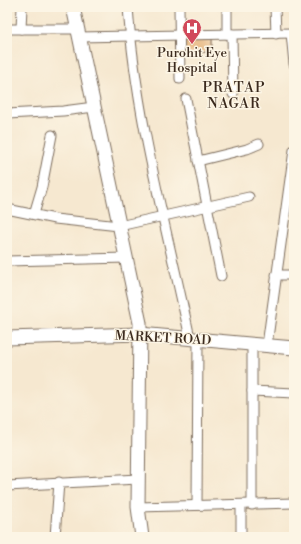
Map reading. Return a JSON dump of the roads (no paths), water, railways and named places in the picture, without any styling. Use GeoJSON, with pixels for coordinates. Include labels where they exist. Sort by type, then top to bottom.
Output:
{"type":"FeatureCollection","features":[{"type":"Feature","properties":{"kind":"street"},"geometry":{"type":"LineString","coordinates":[[21,29],[22,7]]}},
{"type":"Feature","properties":{"kind":"street"},"geometry":{"type":"LineString","coordinates":[[73,7],[140,323],[138,479],[139,535]]}},
{"type":"Feature","properties":{"kind":"street"},"geometry":{"type":"LineString","coordinates":[[128,7],[130,36],[144,132],[194,339],[197,505]]}},
{"type":"Feature","properties":{"kind":"street"},"geometry":{"type":"LineString","coordinates":[[179,7],[178,35],[180,79]]}},
{"type":"Feature","properties":{"kind":"street"},"geometry":{"type":"LineString","coordinates":[[227,7],[233,94]]}},
{"type":"Feature","properties":{"kind":"street"},"geometry":{"type":"LineString","coordinates":[[275,7],[276,34]]}},
{"type":"Feature","properties":{"kind":"street"},"geometry":{"type":"LineString","coordinates":[[7,29],[130,36],[292,33],[294,64]]}},
{"type":"Feature","properties":{"kind":"street"},"geometry":{"type":"LineString","coordinates":[[186,99],[221,276]]}},
{"type":"Feature","properties":{"kind":"street"},"geometry":{"type":"LineString","coordinates":[[7,114],[63,111],[94,107]]}},
{"type":"Feature","properties":{"kind":"street"},"geometry":{"type":"LineString","coordinates":[[34,214],[42,186],[52,134]]}},
{"type":"Feature","properties":{"kind":"street"},"geometry":{"type":"LineString","coordinates":[[198,161],[247,149],[259,144]]}},
{"type":"Feature","properties":{"kind":"street"},"geometry":{"type":"LineString","coordinates":[[267,345],[276,275],[293,170],[294,150]]}},
{"type":"Feature","properties":{"kind":"street"},"geometry":{"type":"LineString","coordinates":[[7,209],[55,219],[119,226],[249,197]]}},
{"type":"Feature","properties":{"kind":"street"},"geometry":{"type":"LineString","coordinates":[[7,261],[126,258]]}},
{"type":"Feature","properties":{"kind":"street"},"geometry":{"type":"LineString","coordinates":[[276,275],[294,275]]}},
{"type":"Feature","properties":{"kind":"street","name":"MARKET ROAD"},"geometry":{"type":"LineString","coordinates":[[7,338],[140,334],[294,348]]}},
{"type":"Feature","properties":{"kind":"street"},"geometry":{"type":"LineString","coordinates":[[252,343],[252,505]]}},
{"type":"Feature","properties":{"kind":"street"},"geometry":{"type":"LineString","coordinates":[[252,391],[294,393]]}},
{"type":"Feature","properties":{"kind":"street"},"geometry":{"type":"LineString","coordinates":[[7,486],[59,482],[138,479]]}},
{"type":"Feature","properties":{"kind":"street"},"geometry":{"type":"LineString","coordinates":[[54,537],[59,482]]}},
{"type":"Feature","properties":{"kind":"street"},"geometry":{"type":"LineString","coordinates":[[138,507],[294,503]]}},
{"type":"Feature","properties":{"kind":"street"},"geometry":{"type":"LineString","coordinates":[[241,505],[241,537]]}},
{"type":"Feature","properties":{"kind":"place","name":"Purohit Eye Hospital"},"geometry":{"type":"Point","coordinates":[192,45]}},
{"type":"Feature","properties":{"kind":"district","name":"PRATAP NAGAR"},"geometry":{"type":"Point","coordinates":[234,96]}}]}
